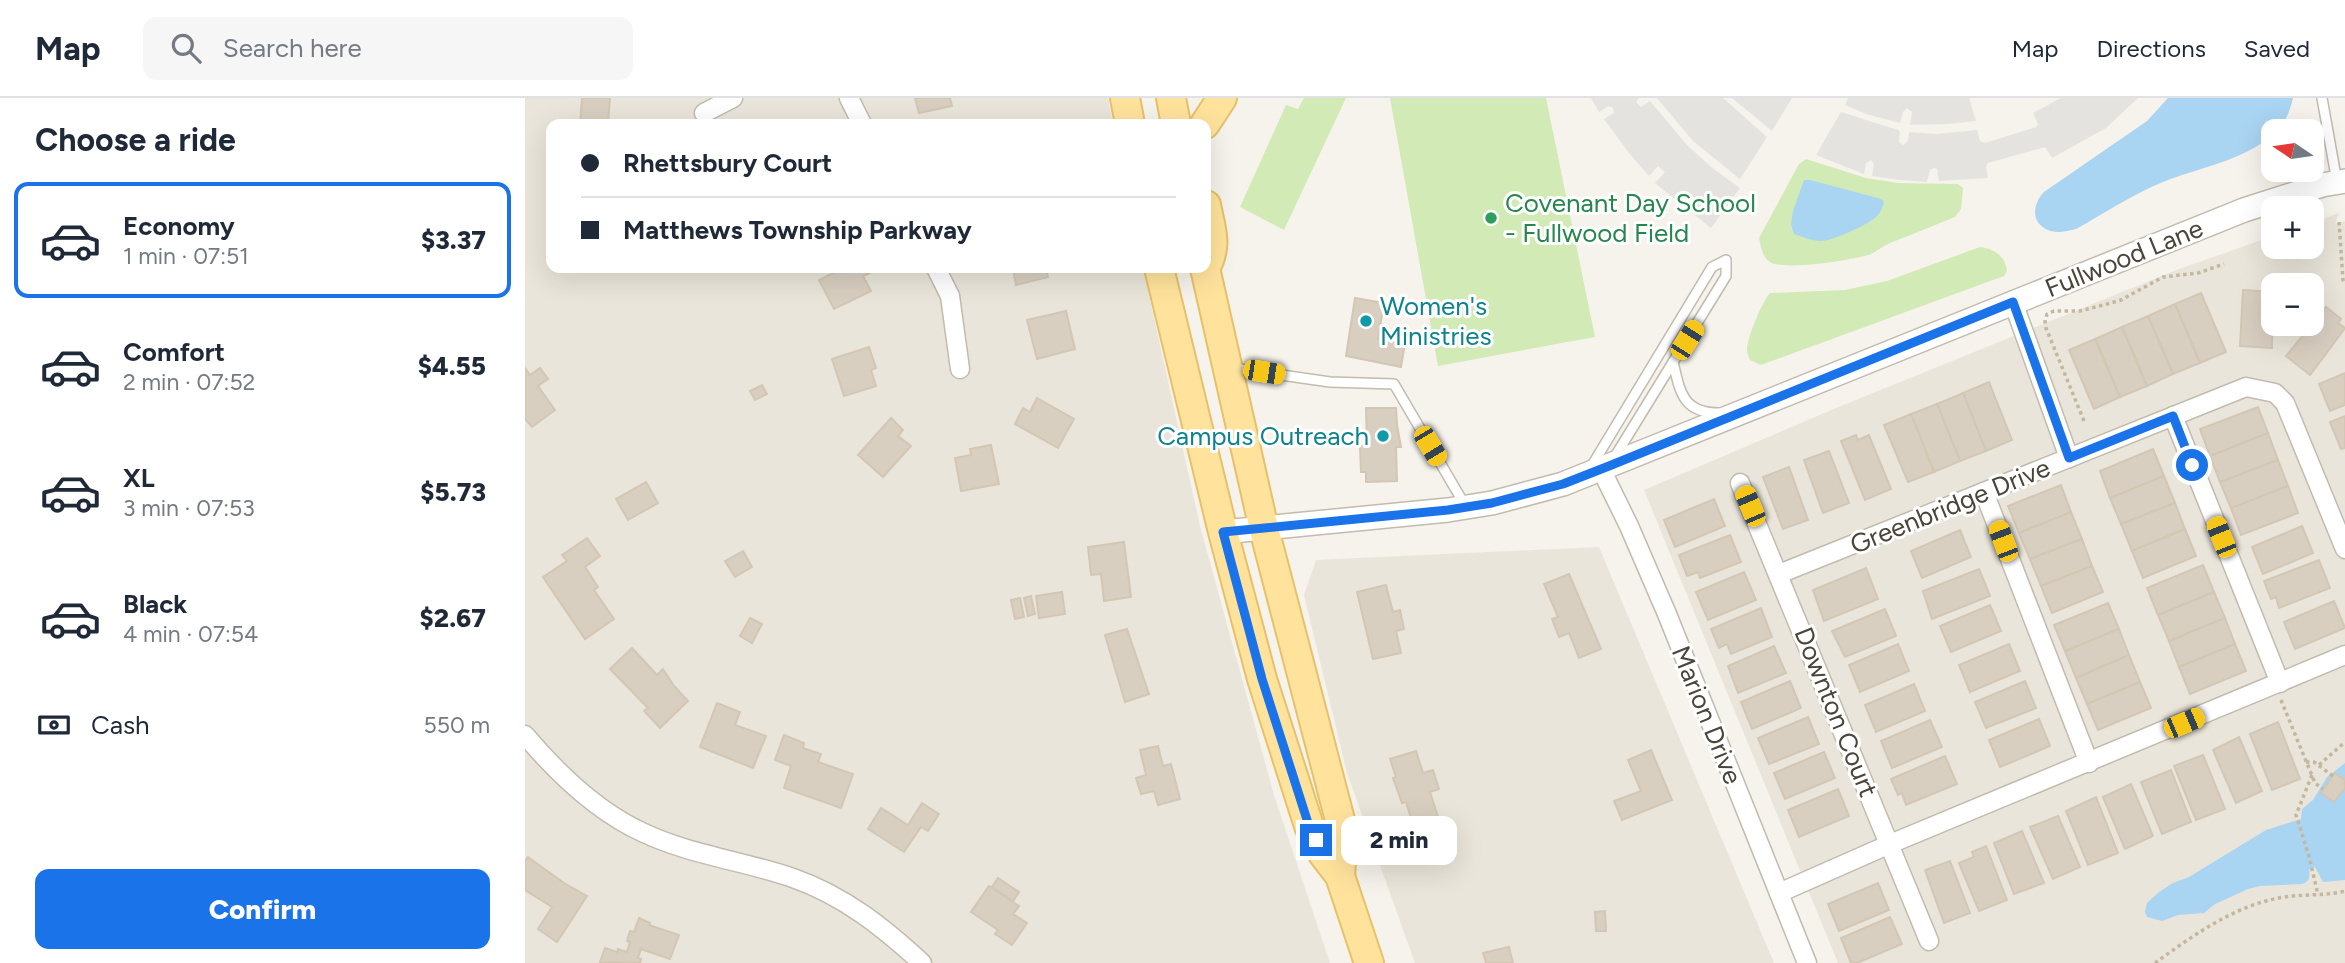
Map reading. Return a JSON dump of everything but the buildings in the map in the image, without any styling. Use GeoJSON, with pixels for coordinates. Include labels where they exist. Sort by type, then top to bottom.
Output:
{"type":"FeatureCollection","features":[{"type":"Feature","properties":{"kind":"main road"},"geometry":{"type":"LineString","coordinates":[[1125,98],[1129,119]]}},
{"type":"Feature","properties":{"kind":"main road"},"geometry":{"type":"LineString","coordinates":[[1171,98],[1175,119]]}},
{"type":"Feature","properties":{"kind":"main road"},"geometry":{"type":"LineString","coordinates":[[1208,119],[1222,98]]}},
{"type":"Feature","properties":{"kind":"main road"},"geometry":{"type":"LineString","coordinates":[[1211,234],[1211,258]]}},
{"type":"Feature","properties":{"kind":"main road"},"geometry":{"type":"LineString","coordinates":[[1160,273],[1262,679],[1309,826],[1323,854],[1340,876],[1369,963]]}},
{"type":"Feature","properties":{"kind":"main road"},"geometry":{"type":"LineString","coordinates":[[1206,273],[1264,529],[1340,820],[1340,876]]}},
{"type":"Feature","properties":{"kind":"street"},"geometry":{"type":"LineString","coordinates":[[704,114],[733,98]]}},
{"type":"Feature","properties":{"kind":"street"},"geometry":{"type":"LineString","coordinates":[[849,98],[860,119]]}},
{"type":"Feature","properties":{"kind":"street","name":"Fullwood Lane"},"geometry":{"type":"LineString","coordinates":[[1223,532],[1467,507],[1523,496],[1599,470],[2244,210],[2341,182]]}},
{"type":"Feature","properties":{"kind":"street"},"geometry":{"type":"LineString","coordinates":[[938,273],[950,296],[960,369]]}},
{"type":"Feature","properties":{"kind":"street"},"geometry":{"type":"LineString","coordinates":[[2013,302],[2069,458]]}},
{"type":"Feature","properties":{"kind":"street","name":"Greenbridge Drive"},"geometry":{"type":"LineString","coordinates":[[1779,574],[2246,387],[2275,393],[2285,403],[2345,549]]}},
{"type":"Feature","properties":{"kind":"street"},"geometry":{"type":"LineString","coordinates":[[2173,416],[2280,691]]}},
{"type":"Feature","properties":{"kind":"street","name":"Marion Drive"},"geometry":{"type":"LineString","coordinates":[[1599,470],[1629,526],[1667,614],[1807,963]]}},
{"type":"Feature","properties":{"kind":"street","name":"Downton Court"},"geometry":{"type":"LineString","coordinates":[[1740,483],[1929,941]]}},
{"type":"Feature","properties":{"kind":"street"},"geometry":{"type":"LineString","coordinates":[[1984,492],[2089,763]]}},
{"type":"Feature","properties":{"kind":"street"},"geometry":{"type":"LineString","coordinates":[[1779,892],[2089,763],[2280,691],[2345,655]]}},
{"type":"Feature","properties":{"kind":"street"},"geometry":{"type":"LineString","coordinates":[[525,735],[569,782],[611,814],[642,832],[673,845],[792,878],[821,889],[866,915],[922,963]]}},
{"type":"Feature","properties":{"kind":"lane"},"geometry":{"type":"LineString","coordinates":[[2322,98],[2341,182]]}},
{"type":"Feature","properties":{"kind":"lane"},"geometry":{"type":"LineString","coordinates":[[1725,260],[1726,276],[1674,362],[1599,470],[1712,267],[1725,260]]}},
{"type":"Feature","properties":{"kind":"lane"},"geometry":{"type":"LineString","coordinates":[[1674,362],[1677,385],[1689,404],[1714,413],[1738,413]]}},
{"type":"Feature","properties":{"kind":"lane"},"geometry":{"type":"LineString","coordinates":[[1228,367],[1330,382],[1394,384],[1467,507]]}},
{"type":"Feature","properties":{"kind":"path"},"geometry":{"type":"LineString","coordinates":[[2339,222],[2344,282]]}},
{"type":"Feature","properties":{"kind":"path"},"geometry":{"type":"LineString","coordinates":[[2084,421],[2046,328],[2047,314],[2054,310],[2071,312],[2111,303],[2163,278],[2198,273],[2224,264]]}},
{"type":"Feature","properties":{"kind":"path"},"geometry":{"type":"LineString","coordinates":[[2280,691],[2315,783],[2323,789]]}},
{"type":"Feature","properties":{"kind":"path"},"geometry":{"type":"LineString","coordinates":[[2319,765],[2345,743]]}},
{"type":"Feature","properties":{"kind":"path"},"geometry":{"type":"LineString","coordinates":[[2307,762],[2312,761],[2333,776]]}},
{"type":"Feature","properties":{"kind":"path"},"geometry":{"type":"LineString","coordinates":[[2312,775],[2297,808],[2297,818],[2318,895]]}},
{"type":"Feature","properties":{"kind":"path"},"geometry":{"type":"LineString","coordinates":[[2155,963],[2212,924],[2252,907],[2285,897],[2345,891]]}},
{"type":"Feature","properties":{"kind":"shaded area"},"geometry":{"type":"Polygon","coordinates":[[[525,98],[1108,98],[1112,119],[546,119],[546,273],[1144,273],[1200,526],[1274,795],[1330,963],[525,963],[525,98]]]}},
{"type":"Feature","properties":{"kind":"shaded area"},"geometry":{"type":"Polygon","coordinates":[[[1591,98],[1639,98],[1636,102],[1641,107],[1650,101],[1686,144],[1740,188],[1711,228],[1655,183],[1665,172],[1658,166],[1649,176],[1604,119],[1614,113],[1613,108],[1609,106],[1599,112],[1591,98]]]}},
{"type":"Feature","properties":{"kind":"shaded area"},"geometry":{"type":"Polygon","coordinates":[[[1657,98],[1723,98],[1767,137],[1740,179],[1693,141],[1657,98]]]}},
{"type":"Feature","properties":{"kind":"shaded area"},"geometry":{"type":"Polygon","coordinates":[[[1732,98],[1792,98],[1772,131],[1732,98]]]}},
{"type":"Feature","properties":{"kind":"shaded area"},"geometry":{"type":"Polygon","coordinates":[[[1848,98],[1969,98],[1976,121],[1910,125],[1912,112],[1907,108],[1900,123],[1845,105],[1848,98]]]}},
{"type":"Feature","properties":{"kind":"shaded area"},"geometry":{"type":"Polygon","coordinates":[[[2061,98],[2138,98],[2106,128],[2052,158],[2045,147],[1988,163],[1988,178],[1939,181],[1937,169],[1934,168],[1930,170],[1927,182],[1900,180],[1872,176],[1874,164],[1871,160],[1866,163],[1864,174],[1816,155],[1841,112],[1898,130],[1899,142],[1903,145],[1908,141],[1909,132],[1937,134],[1977,130],[1980,141],[1985,143],[2036,127],[2038,124],[2033,113],[2061,98]]]}},
{"type":"Feature","properties":{"kind":"shaded area"},"geometry":{"type":"Polygon","coordinates":[[[2339,213],[2335,224],[2345,221],[2345,963],[1838,963],[1644,490],[1836,408],[2179,269],[2261,240],[2261,259],[2324,259],[2324,219],[2339,213]]]}},
{"type":"Feature","properties":{"kind":"shaded area"},"geometry":{"type":"Polygon","coordinates":[[[1599,547],[1774,963],[1415,963],[1347,773],[1304,595],[1316,560],[1599,547]]]}},
{"type":"Feature","properties":{"kind":"green space"},"geometry":{"type":"Polygon","coordinates":[[[1304,98],[1346,98],[1284,230],[1240,207],[1286,105],[1298,109],[1304,98]]]}},
{"type":"Feature","properties":{"kind":"green space","name":"Covenant Day School - Fullwood Field"},"geometry":{"type":"Polygon","coordinates":[[[1390,98],[1546,98],[1595,337],[1438,366],[1390,98]]]}},
{"type":"Feature","properties":{"kind":"green space"},"geometry":{"type":"Polygon","coordinates":[[[1806,159],[1866,178],[1898,183],[1958,184],[1963,188],[1961,209],[1955,217],[1890,243],[1871,254],[1819,264],[1789,265],[1770,262],[1762,252],[1759,238],[1799,164],[1806,159]]]}},
{"type":"Feature","properties":{"kind":"green space"},"geometry":{"type":"Polygon","coordinates":[[[1980,247],[1990,249],[2002,257],[2007,271],[2004,276],[1761,365],[1750,360],[1747,350],[1749,337],[1770,293],[1845,290],[1887,281],[1980,247]]]}},
{"type":"Feature","properties":{"kind":"water"},"geometry":{"type":"Polygon","coordinates":[[[2168,98],[2293,98],[2286,119],[2261,119],[2261,143],[2249,151],[2152,187],[2076,229],[2055,232],[2038,223],[2035,212],[2037,202],[2044,192],[2147,121],[2168,98]]]}},
{"type":"Feature","properties":{"kind":"water"},"geometry":{"type":"Polygon","coordinates":[[[1804,180],[1884,201],[1873,219],[1842,235],[1821,241],[1804,238],[1794,234],[1791,224],[1804,180]]]}},
{"type":"Feature","properties":{"kind":"water"},"geometry":{"type":"Polygon","coordinates":[[[2345,763],[2345,880],[2323,882],[2315,867],[2309,869],[2309,878],[2302,884],[2248,889],[2215,904],[2204,913],[2178,915],[2162,921],[2147,917],[2147,903],[2173,883],[2189,877],[2266,830],[2301,819],[2302,809],[2313,800],[2327,777],[2345,763]]]}},
{"type":"Feature","properties":{"kind":"place","name":"Covenant Day School - Fullwood Field"},"geometry":{"type":"Point","coordinates":[1491,218]}},
{"type":"Feature","properties":{"kind":"place","name":"Women's Ministries"},"geometry":{"type":"Point","coordinates":[1366,321]}},
{"type":"Feature","properties":{"kind":"place","name":"Campus Outreach"},"geometry":{"type":"Point","coordinates":[1383,436]}},
{"type":"Feature","properties":{"kind":"route"},"geometry":{"type":"LineString","coordinates":[[1316,840],[1309,826],[1262,679],[1223,532],[1448,510],[1523,496],[1609,466],[2013,302],[2069,458],[2173,416],[2192,465]]}}]}
